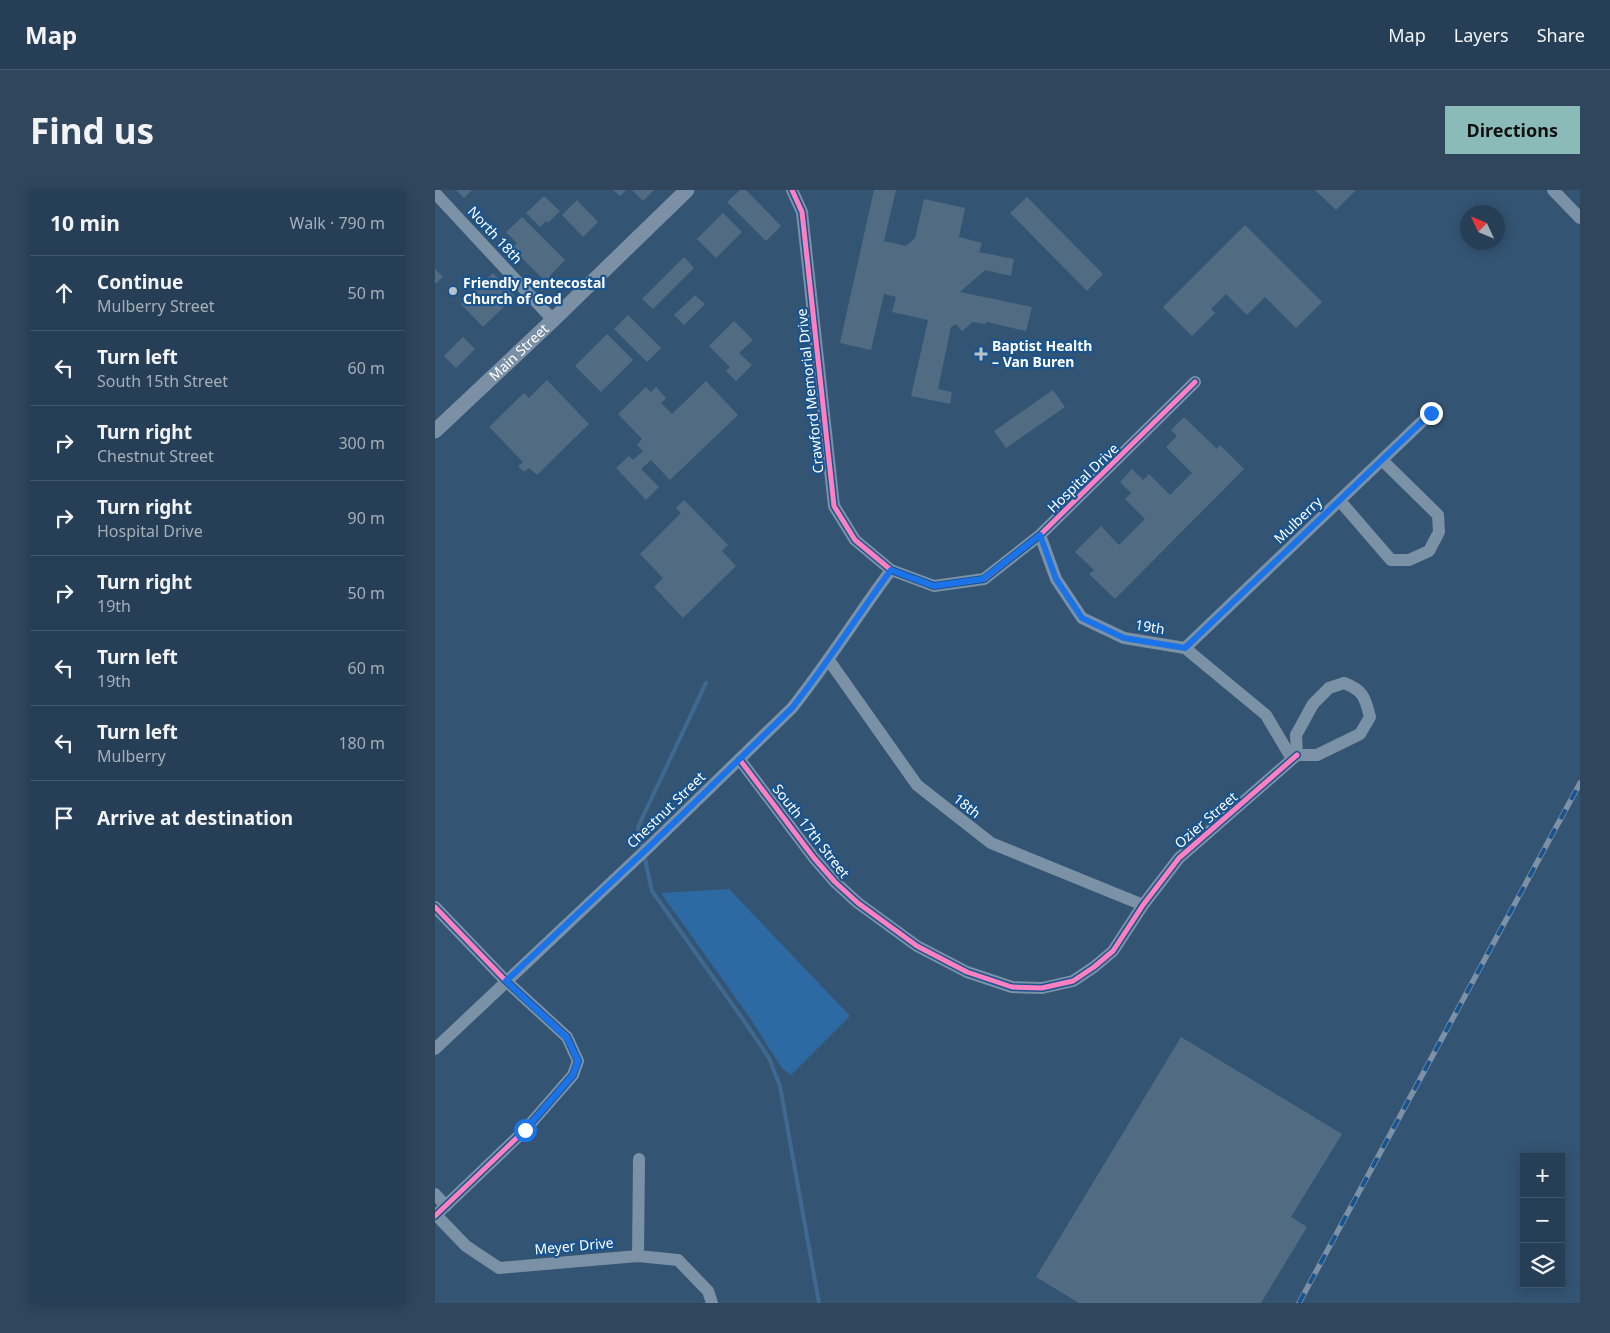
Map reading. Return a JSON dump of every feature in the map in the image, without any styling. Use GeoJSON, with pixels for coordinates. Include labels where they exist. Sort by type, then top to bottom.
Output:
{"type":"FeatureCollection","features":[{"type":"Feature","properties":{"kind":"main road","name":"Main Street"},"geometry":{"type":"LineString","coordinates":[[435,431],[687,190]]}},
{"type":"Feature","properties":{"kind":"street","name":"Crawford Memorial Drive"},"geometry":{"type":"LineString","coordinates":[[792,190],[802,212],[834,506],[855,540],[891,570]]}},
{"type":"Feature","properties":{"kind":"street"},"geometry":{"type":"LineString","coordinates":[[1553,190],[1580,218]]}},
{"type":"Feature","properties":{"kind":"street","name":"North 18th"},"geometry":{"type":"LineString","coordinates":[[435,193],[553,320]]}},
{"type":"Feature","properties":{"kind":"street","name":"Hospital Drive"},"geometry":{"type":"LineString","coordinates":[[891,570],[934,586],[983,579],[1040,535],[1195,382]]}},
{"type":"Feature","properties":{"kind":"street","name":"Mulberry"},"geometry":{"type":"LineString","coordinates":[[1185,648],[1431,413]]}},
{"type":"Feature","properties":{"kind":"street"},"geometry":{"type":"LineString","coordinates":[[1340,501],[1391,560],[1409,560],[1429,550],[1439,532],[1438,515],[1382,460]]}},
{"type":"Feature","properties":{"kind":"street","name":"19th"},"geometry":{"type":"LineString","coordinates":[[1040,535],[1056,579],[1082,618],[1124,638],[1185,648]]}},
{"type":"Feature","properties":{"kind":"street","name":"Chestnut Street"},"geometry":{"type":"LineString","coordinates":[[435,1049],[650,846],[792,708],[859,612],[891,570]]}},
{"type":"Feature","properties":{"kind":"street"},"geometry":{"type":"LineString","coordinates":[[1185,648],[1266,715],[1295,757]]}},
{"type":"Feature","properties":{"kind":"street","name":"18th"},"geometry":{"type":"LineString","coordinates":[[828,659],[917,785],[991,843],[1143,906]]}},
{"type":"Feature","properties":{"kind":"street"},"geometry":{"type":"LineString","coordinates":[[1343,683],[1358,688],[1366,700],[1370,717],[1360,734],[1317,755],[1295,757],[1296,735],[1313,704],[1320,696],[1329,688],[1343,683]]}},
{"type":"Feature","properties":{"kind":"street","name":"Ozier Street"},"geometry":{"type":"LineString","coordinates":[[1143,906],[1179,858],[1295,757]]}},
{"type":"Feature","properties":{"kind":"street","name":"South 17th Street"},"geometry":{"type":"LineString","coordinates":[[740,760],[814,858],[835,882],[858,903],[917,946],[958,968],[989,981],[1013,987],[1042,988],[1073,981],[1113,951],[1143,906]]}},
{"type":"Feature","properties":{"kind":"street"},"geometry":{"type":"LineString","coordinates":[[435,906],[506,981],[567,1038],[578,1061],[573,1075],[525,1130],[436,1215]]}},
{"type":"Feature","properties":{"kind":"street"},"geometry":{"type":"LineString","coordinates":[[639,1159],[639,1256]]}},
{"type":"Feature","properties":{"kind":"street"},"geometry":{"type":"LineString","coordinates":[[435,1194],[446,1206]]}},
{"type":"Feature","properties":{"kind":"street","name":"Meyer Drive"},"geometry":{"type":"LineString","coordinates":[[436,1215],[466,1246],[499,1268],[639,1256],[678,1260],[708,1291],[712,1303]]}},
{"type":"Feature","properties":{"kind":"shaded area"},"geometry":{"type":"Polygon","coordinates":[[[729,889],[850,1016],[791,1075],[782,1068],[750,1018],[661,893],[729,889]]]}},
{"type":"Feature","properties":{"kind":"building"},"geometry":{"type":"Polygon","coordinates":[[[456,190],[472,190],[464,198],[456,190]]]}},
{"type":"Feature","properties":{"kind":"building"},"geometry":{"type":"Polygon","coordinates":[[[613,190],[626,190],[620,196],[613,190]]]}},
{"type":"Feature","properties":{"kind":"building"},"geometry":{"type":"Polygon","coordinates":[[[632,190],[654,190],[643,201],[632,190]]]}},
{"type":"Feature","properties":{"kind":"building"},"geometry":{"type":"Polygon","coordinates":[[[740,190],[746,190],[781,226],[766,241],[727,202],[740,190]]]}},
{"type":"Feature","properties":{"kind":"building"},"geometry":{"type":"Polygon","coordinates":[[[874,190],[896,190],[884,241],[906,246],[915,238],[924,199],[965,208],[959,237],[982,243],[979,252],[1014,259],[1011,276],[985,270],[960,292],[1032,307],[1026,331],[987,322],[985,324],[973,322],[962,331],[956,324],[951,327],[938,389],[952,392],[950,404],[911,396],[928,320],[892,312],[896,297],[884,294],[871,350],[840,343],[874,190]]]}},
{"type":"Feature","properties":{"kind":"building"},"geometry":{"type":"Polygon","coordinates":[[[1315,190],[1356,190],[1336,210],[1315,190]]]}},
{"type":"Feature","properties":{"kind":"building"},"geometry":{"type":"Polygon","coordinates":[[[544,196],[560,211],[548,223],[546,221],[540,227],[526,213],[544,196]]]}},
{"type":"Feature","properties":{"kind":"building"},"geometry":{"type":"Polygon","coordinates":[[[1027,197],[1103,274],[1087,291],[1010,213],[1027,197]]]}},
{"type":"Feature","properties":{"kind":"building"},"geometry":{"type":"Polygon","coordinates":[[[577,200],[598,222],[583,237],[562,215],[577,200]]]}},
{"type":"Feature","properties":{"kind":"building"},"geometry":{"type":"Polygon","coordinates":[[[723,213],[742,232],[716,258],[697,239],[723,213]]]}},
{"type":"Feature","properties":{"kind":"building"},"geometry":{"type":"Polygon","coordinates":[[[522,217],[565,260],[545,281],[512,248],[517,243],[506,232],[522,217]]]}},
{"type":"Feature","properties":{"kind":"building"},"geometry":{"type":"Polygon","coordinates":[[[1245,225],[1322,302],[1296,328],[1265,297],[1247,315],[1226,294],[1211,309],[1215,313],[1192,336],[1163,307],[1245,225]]]}},
{"type":"Feature","properties":{"kind":"building"},"geometry":{"type":"Polygon","coordinates":[[[684,257],[694,268],[653,309],[642,299],[684,257]]]}},
{"type":"Feature","properties":{"kind":"building"},"geometry":{"type":"Polygon","coordinates":[[[435,269],[443,277],[435,284],[435,269]]]}},
{"type":"Feature","properties":{"kind":"building"},"geometry":{"type":"Polygon","coordinates":[[[493,273],[515,296],[483,327],[461,304],[493,273]]]}},
{"type":"Feature","properties":{"kind":"building"},"geometry":{"type":"Polygon","coordinates":[[[695,295],[705,304],[684,325],[674,315],[695,295]]]}},
{"type":"Feature","properties":{"kind":"building"},"geometry":{"type":"Polygon","coordinates":[[[628,315],[661,348],[647,362],[614,329],[628,315]]]}},
{"type":"Feature","properties":{"kind":"building"},"geometry":{"type":"Polygon","coordinates":[[[734,321],[753,340],[739,353],[752,365],[736,381],[726,371],[730,367],[709,346],[734,321]]]}},
{"type":"Feature","properties":{"kind":"building"},"geometry":{"type":"Polygon","coordinates":[[[607,334],[633,360],[601,392],[575,366],[607,334]]]}},
{"type":"Feature","properties":{"kind":"building"},"geometry":{"type":"Polygon","coordinates":[[[463,337],[475,349],[456,368],[444,356],[463,337]]]}},
{"type":"Feature","properties":{"kind":"building"},"geometry":{"type":"Polygon","coordinates":[[[547,380],[589,424],[537,475],[529,468],[524,472],[518,466],[523,462],[489,427],[524,393],[529,398],[547,380]]]}},
{"type":"Feature","properties":{"kind":"building"},"geometry":{"type":"Polygon","coordinates":[[[706,381],[738,415],[670,480],[651,460],[641,469],[659,487],[646,500],[616,468],[629,456],[633,460],[643,451],[637,445],[642,439],[618,414],[646,387],[651,392],[656,387],[666,398],[661,403],[672,414],[706,381]]]}},
{"type":"Feature","properties":{"kind":"building"},"geometry":{"type":"Polygon","coordinates":[[[1053,390],[1065,407],[1006,448],[994,431],[1053,390]]]}},
{"type":"Feature","properties":{"kind":"building"},"geometry":{"type":"Polygon","coordinates":[[[1184,417],[1217,449],[1220,445],[1244,469],[1115,599],[1089,574],[1094,570],[1075,552],[1101,526],[1119,545],[1145,519],[1125,499],[1131,493],[1120,482],[1132,469],[1143,480],[1149,474],[1170,495],[1192,473],[1166,447],[1177,436],[1171,430],[1184,417]]]}},
{"type":"Feature","properties":{"kind":"building"},"geometry":{"type":"Polygon","coordinates":[[[684,500],[728,545],[722,551],[736,566],[683,618],[654,587],[663,578],[640,554],[681,513],[676,508],[684,500]]]}},
{"type":"Feature","properties":{"kind":"building"},"geometry":{"type":"Polygon","coordinates":[[[1181,1037],[1342,1134],[1291,1217],[1307,1227],[1261,1303],[1079,1303],[1036,1277],[1181,1037]]]}},
{"type":"Feature","properties":{"kind":"waterway"},"geometry":{"type":"LineString","coordinates":[[706,683],[638,827],[652,891],[769,1058],[780,1086],[819,1303]]}},
{"type":"Feature","properties":{"kind":"railway"},"geometry":{"type":"LineString","coordinates":[[1299,1303],[1580,783]]}},
{"type":"Feature","properties":{"kind":"cycle path"},"geometry":{"type":"LineString","coordinates":[[792,190],[802,212],[834,506],[855,540],[891,570],[934,586],[984,579],[1040,535],[1195,382]]}},
{"type":"Feature","properties":{"kind":"cycle path"},"geometry":{"type":"LineString","coordinates":[[740,760],[814,858],[835,882],[858,903],[917,946],[967,972],[1012,987],[1042,988],[1073,981],[1113,951],[1143,905],[1179,858],[1297,755]]}},
{"type":"Feature","properties":{"kind":"cycle path"},"geometry":{"type":"LineString","coordinates":[[435,907],[506,981],[567,1037],[578,1061],[573,1075],[525,1130],[435,1216]]}},
{"type":"Feature","properties":{"kind":"place","name":"Friendly Pentecostal Church of God"},"geometry":{"type":"Point","coordinates":[453,291]}},
{"type":"Feature","properties":{"kind":"place","name":"Baptist Health – Van Buren"},"geometry":{"type":"Point","coordinates":[981,354]}},
{"type":"Feature","properties":{"kind":"route"},"geometry":{"type":"LineString","coordinates":[[525,1130],[573,1075],[578,1061],[567,1038],[506,981],[650,846],[792,708],[812,683],[859,612],[891,570],[934,586],[983,579],[1040,535],[1056,579],[1082,618],[1124,638],[1185,648],[1431,413]]}}]}
